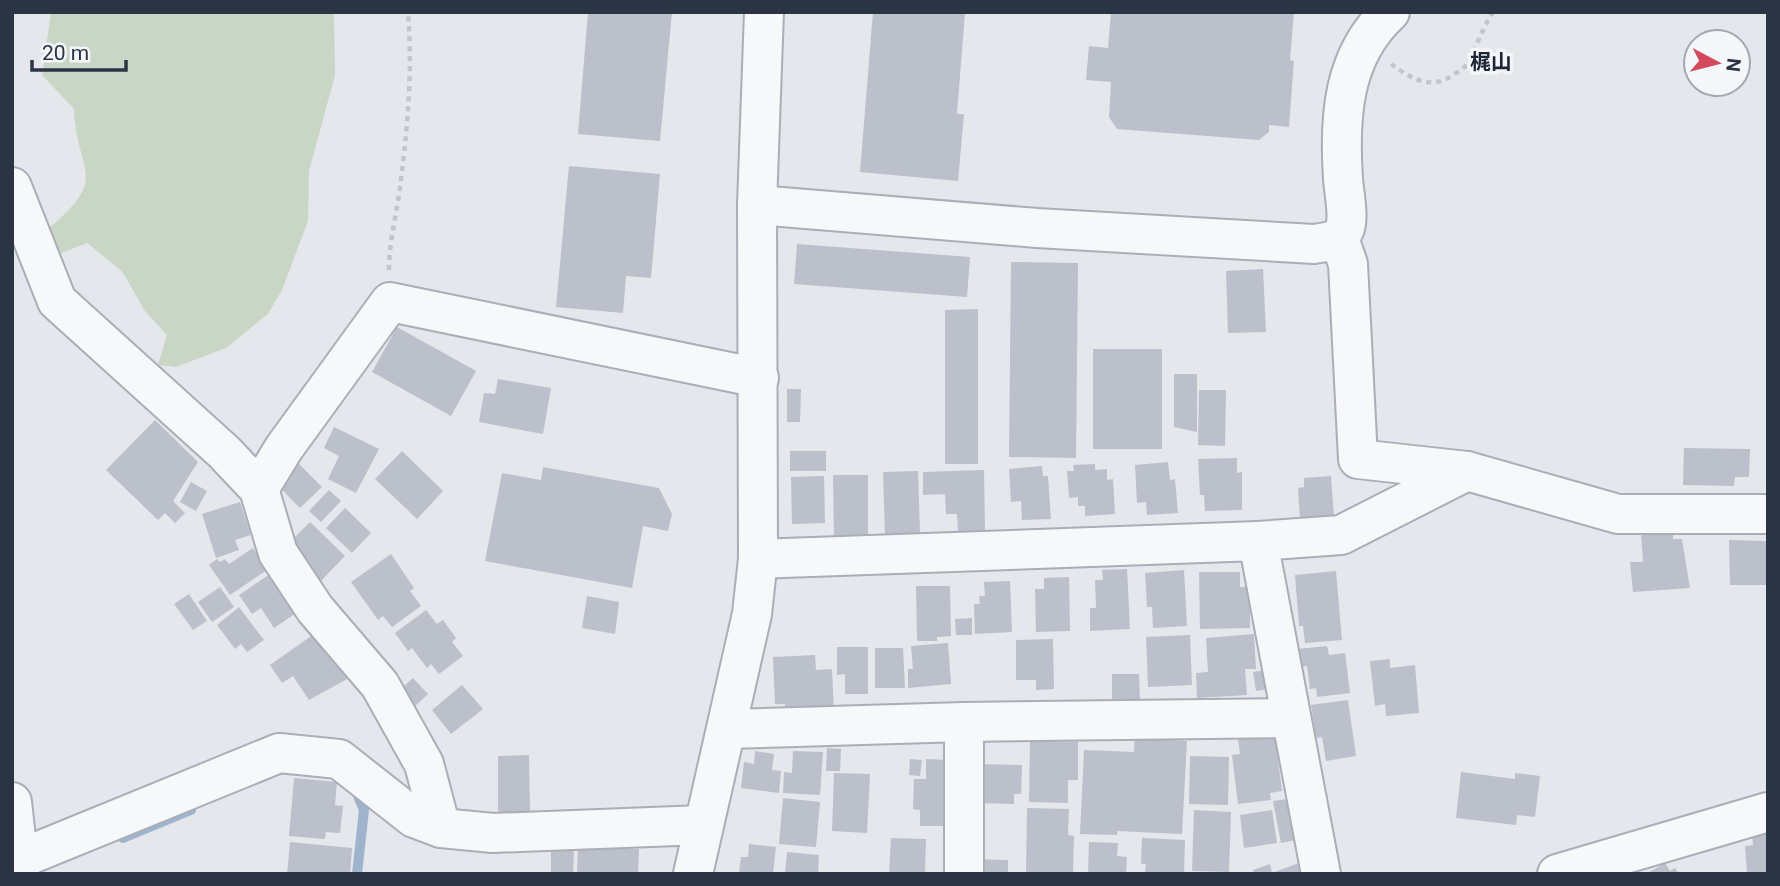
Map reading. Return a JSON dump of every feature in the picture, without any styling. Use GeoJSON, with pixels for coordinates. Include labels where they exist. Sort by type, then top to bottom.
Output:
{"type":"FeatureCollection","features":[{"type":"Feature","properties":{"kind":"street"},"geometry":{"type":"LineString","coordinates":[[703,871],[703,825],[752,614],[758,559],[757,205],[764,12]]}},
{"type":"Feature","properties":{"kind":"street"},"geometry":{"type":"LineString","coordinates":[[757,205],[1037,228],[1314,244],[1339,238],[1346,226],[1342,111],[1348,79],[1363,44],[1390,12]]}},
{"type":"Feature","properties":{"kind":"street"},"geometry":{"type":"LineString","coordinates":[[12,187],[57,301],[224,452],[259,489],[278,553],[314,609],[380,685],[424,764],[441,828]]}},
{"type":"Feature","properties":{"kind":"street"},"geometry":{"type":"LineString","coordinates":[[1339,238],[1348,264],[1357,459],[1467,471],[1618,514],[1768,514]]}},
{"type":"Feature","properties":{"kind":"street"},"geometry":{"type":"LineString","coordinates":[[259,489],[285,448],[390,302],[759,378]]}},
{"type":"Feature","properties":{"kind":"street"},"geometry":{"type":"LineString","coordinates":[[758,559],[1258,541],[1341,535],[1467,471]]}},
{"type":"Feature","properties":{"kind":"street"},"geometry":{"type":"LineString","coordinates":[[1258,541],[1321,874]]}},
{"type":"Feature","properties":{"kind":"street"},"geometry":{"type":"LineString","coordinates":[[727,729],[964,722],[1291,718]]}},
{"type":"Feature","properties":{"kind":"street"},"geometry":{"type":"LineString","coordinates":[[964,722],[964,874]]}},
{"type":"Feature","properties":{"kind":"street"},"geometry":{"type":"LineString","coordinates":[[12,802],[17,866],[279,753],[340,759],[414,818],[441,828],[493,833],[703,825]]}},
{"type":"Feature","properties":{"kind":"street"},"geometry":{"type":"LineString","coordinates":[[1557,874],[1768,811]]}},
{"type":"Feature","properties":{"kind":"path"},"geometry":{"type":"LineString","coordinates":[[390,302],[389,245],[398,199],[410,83],[408,12]]}},
{"type":"Feature","properties":{"kind":"path"},"geometry":{"type":"LineString","coordinates":[[1363,44],[1407,76],[1428,84],[1446,81],[1467,65],[1478,35],[1493,12]]}},
{"type":"Feature","properties":{"kind":"green space"},"geometry":{"type":"Polygon","coordinates":[[[51,12],[334,12],[335,75],[309,171],[308,221],[282,290],[268,314],[226,348],[176,367],[158,365],[167,335],[145,311],[122,271],[87,243],[59,254],[48,229],[79,197],[85,185],[86,173],[74,109],[42,75],[51,12]]]}},
{"type":"Feature","properties":{"kind":"building"},"geometry":{"type":"Polygon","coordinates":[[[588,12],[672,12],[660,141],[578,134],[588,12]]]}},
{"type":"Feature","properties":{"kind":"building"},"geometry":{"type":"Polygon","coordinates":[[[873,12],[965,12],[957,114],[964,114],[958,181],[860,172],[873,12]]]}},
{"type":"Feature","properties":{"kind":"building"},"geometry":{"type":"Polygon","coordinates":[[[1111,12],[1294,12],[1290,60],[1294,61],[1289,127],[1269,125],[1269,132],[1259,140],[1117,129],[1109,117],[1111,82],[1086,80],[1089,46],[1108,48],[1111,12]]]}},
{"type":"Feature","properties":{"kind":"building"},"geometry":{"type":"Polygon","coordinates":[[[569,166],[660,174],[651,278],[626,276],[623,313],[556,307],[569,166]]]}},
{"type":"Feature","properties":{"kind":"building"},"geometry":{"type":"Polygon","coordinates":[[[797,244],[970,257],[967,297],[794,284],[797,244]]]}},
{"type":"Feature","properties":{"kind":"building"},"geometry":{"type":"Polygon","coordinates":[[[1011,262],[1078,263],[1076,458],[1009,457],[1011,262]]]}},
{"type":"Feature","properties":{"kind":"building"},"geometry":{"type":"Polygon","coordinates":[[[1263,269],[1266,332],[1228,333],[1226,271],[1263,269]]]}},
{"type":"Feature","properties":{"kind":"building"},"geometry":{"type":"Polygon","coordinates":[[[978,309],[978,464],[945,464],[945,310],[978,309]]]}},
{"type":"Feature","properties":{"kind":"building"},"geometry":{"type":"Polygon","coordinates":[[[397,327],[476,371],[451,416],[372,372],[397,327]]]}},
{"type":"Feature","properties":{"kind":"building"},"geometry":{"type":"Polygon","coordinates":[[[1093,349],[1162,349],[1162,449],[1093,449],[1093,349]]]}},
{"type":"Feature","properties":{"kind":"building"},"geometry":{"type":"Polygon","coordinates":[[[1174,374],[1197,374],[1197,432],[1174,427],[1174,374]]]}},
{"type":"Feature","properties":{"kind":"building"},"geometry":{"type":"Polygon","coordinates":[[[498,379],[551,388],[543,434],[479,422],[484,393],[495,394],[498,379]]]}},
{"type":"Feature","properties":{"kind":"building"},"geometry":{"type":"Polygon","coordinates":[[[787,389],[801,389],[800,422],[787,422],[787,389]]]}},
{"type":"Feature","properties":{"kind":"building"},"geometry":{"type":"Polygon","coordinates":[[[1199,390],[1226,390],[1225,446],[1198,445],[1199,390]]]}},
{"type":"Feature","properties":{"kind":"building"},"geometry":{"type":"Polygon","coordinates":[[[155,420],[198,462],[173,501],[185,513],[175,523],[165,513],[158,520],[106,470],[155,420]]]}},
{"type":"Feature","properties":{"kind":"building"},"geometry":{"type":"Polygon","coordinates":[[[334,427],[379,449],[356,493],[328,479],[339,456],[324,448],[334,427]]]}},
{"type":"Feature","properties":{"kind":"building"},"geometry":{"type":"Polygon","coordinates":[[[1684,448],[1750,449],[1749,477],[1735,477],[1734,486],[1683,485],[1684,448]]]}},
{"type":"Feature","properties":{"kind":"building"},"geometry":{"type":"Polygon","coordinates":[[[402,451],[443,491],[417,519],[375,479],[402,451]]]}},
{"type":"Feature","properties":{"kind":"building"},"geometry":{"type":"Polygon","coordinates":[[[790,451],[826,451],[826,471],[790,471],[790,451]]]}},
{"type":"Feature","properties":{"kind":"building"},"geometry":{"type":"Polygon","coordinates":[[[293,458],[322,487],[300,508],[275,483],[293,458]]]}},
{"type":"Feature","properties":{"kind":"building"},"geometry":{"type":"Polygon","coordinates":[[[1237,458],[1237,473],[1242,472],[1242,510],[1205,511],[1204,495],[1200,495],[1198,459],[1237,458]]]}},
{"type":"Feature","properties":{"kind":"building"},"geometry":{"type":"Polygon","coordinates":[[[1168,462],[1170,480],[1175,479],[1178,513],[1147,515],[1146,502],[1137,503],[1135,465],[1168,462]]]}},
{"type":"Feature","properties":{"kind":"building"},"geometry":{"type":"Polygon","coordinates":[[[1095,464],[1095,470],[1107,469],[1107,480],[1113,479],[1115,514],[1085,516],[1085,506],[1078,506],[1078,497],[1069,498],[1067,471],[1074,471],[1073,465],[1095,464]]]}},
{"type":"Feature","properties":{"kind":"building"},"geometry":{"type":"Polygon","coordinates":[[[1042,466],[1043,476],[1048,476],[1051,519],[1022,520],[1021,501],[1011,502],[1009,469],[1042,466]]]}},
{"type":"Feature","properties":{"kind":"building"},"geometry":{"type":"Polygon","coordinates":[[[543,467],[659,488],[672,514],[668,531],[643,526],[632,588],[485,561],[502,473],[541,480],[543,467]]]}},
{"type":"Feature","properties":{"kind":"building"},"geometry":{"type":"Polygon","coordinates":[[[984,470],[985,531],[958,532],[957,514],[946,514],[945,494],[923,495],[923,472],[984,470]]]}},
{"type":"Feature","properties":{"kind":"building"},"geometry":{"type":"Polygon","coordinates":[[[918,471],[920,533],[885,535],[883,472],[918,471]]]}},
{"type":"Feature","properties":{"kind":"building"},"geometry":{"type":"Polygon","coordinates":[[[833,475],[868,475],[868,539],[834,539],[833,475]]]}},
{"type":"Feature","properties":{"kind":"building"},"geometry":{"type":"Polygon","coordinates":[[[824,476],[825,523],[792,524],[791,477],[824,476]]]}},
{"type":"Feature","properties":{"kind":"building"},"geometry":{"type":"Polygon","coordinates":[[[1331,476],[1334,515],[1300,518],[1298,488],[1304,487],[1304,478],[1331,476]]]}},
{"type":"Feature","properties":{"kind":"building"},"geometry":{"type":"Polygon","coordinates":[[[191,482],[207,491],[196,511],[180,502],[191,482]]]}},
{"type":"Feature","properties":{"kind":"building"},"geometry":{"type":"Polygon","coordinates":[[[329,490],[341,501],[321,522],[309,511],[329,490]]]}},
{"type":"Feature","properties":{"kind":"building"},"geometry":{"type":"Polygon","coordinates":[[[240,502],[251,535],[235,540],[239,550],[216,558],[202,514],[240,502]]]}},
{"type":"Feature","properties":{"kind":"building"},"geometry":{"type":"Polygon","coordinates":[[[345,508],[371,533],[352,553],[326,528],[345,508]]]}},
{"type":"Feature","properties":{"kind":"building"},"geometry":{"type":"Polygon","coordinates":[[[310,522],[345,556],[316,586],[287,545],[310,522]]]}},
{"type":"Feature","properties":{"kind":"building"},"geometry":{"type":"Polygon","coordinates":[[[1673,531],[1673,539],[1682,539],[1690,588],[1633,592],[1630,562],[1643,562],[1641,533],[1673,531]]]}},
{"type":"Feature","properties":{"kind":"building"},"geometry":{"type":"Polygon","coordinates":[[[1729,540],[1766,541],[1766,585],[1730,585],[1729,540]]]}},
{"type":"Feature","properties":{"kind":"building"},"geometry":{"type":"Polygon","coordinates":[[[253,548],[267,570],[230,595],[209,565],[217,559],[220,562],[225,559],[229,564],[253,548]]]}},
{"type":"Feature","properties":{"kind":"building"},"geometry":{"type":"Polygon","coordinates":[[[391,554],[414,588],[410,591],[421,606],[392,627],[383,616],[378,620],[351,582],[391,554]]]}},
{"type":"Feature","properties":{"kind":"building"},"geometry":{"type":"Polygon","coordinates":[[[1127,569],[1130,629],[1090,631],[1090,608],[1096,608],[1095,580],[1103,580],[1102,570],[1127,569]]]}},
{"type":"Feature","properties":{"kind":"building"},"geometry":{"type":"Polygon","coordinates":[[[1184,570],[1187,626],[1153,628],[1152,607],[1147,607],[1145,573],[1184,570]]]}},
{"type":"Feature","properties":{"kind":"building"},"geometry":{"type":"Polygon","coordinates":[[[1336,571],[1342,640],[1305,643],[1303,626],[1299,626],[1295,575],[1336,571]]]}},
{"type":"Feature","properties":{"kind":"building"},"geometry":{"type":"Polygon","coordinates":[[[273,572],[299,611],[274,628],[261,608],[252,614],[239,595],[273,572]]]}},
{"type":"Feature","properties":{"kind":"building"},"geometry":{"type":"Polygon","coordinates":[[[1199,572],[1240,572],[1240,587],[1250,587],[1250,628],[1200,629],[1199,572]]]}},
{"type":"Feature","properties":{"kind":"building"},"geometry":{"type":"Polygon","coordinates":[[[1069,577],[1070,631],[1036,632],[1035,589],[1044,589],[1044,578],[1069,577]]]}},
{"type":"Feature","properties":{"kind":"building"},"geometry":{"type":"Polygon","coordinates":[[[1010,581],[1012,632],[975,634],[974,604],[980,604],[979,596],[985,596],[984,582],[1010,581]]]}},
{"type":"Feature","properties":{"kind":"building"},"geometry":{"type":"Polygon","coordinates":[[[916,586],[950,586],[951,636],[937,637],[937,641],[917,641],[916,586]]]}},
{"type":"Feature","properties":{"kind":"building"},"geometry":{"type":"Polygon","coordinates":[[[220,587],[234,607],[212,622],[198,602],[220,587]]]}},
{"type":"Feature","properties":{"kind":"building"},"geometry":{"type":"Polygon","coordinates":[[[189,594],[207,621],[193,630],[174,604],[189,594]]]}},
{"type":"Feature","properties":{"kind":"building"},"geometry":{"type":"Polygon","coordinates":[[[587,596],[619,602],[615,634],[582,628],[587,596]]]}},
{"type":"Feature","properties":{"kind":"building"},"geometry":{"type":"Polygon","coordinates":[[[239,607],[264,640],[247,652],[241,644],[235,649],[217,625],[239,607]]]}},
{"type":"Feature","properties":{"kind":"building"},"geometry":{"type":"Polygon","coordinates":[[[426,610],[437,624],[443,620],[456,638],[452,642],[463,656],[439,674],[431,664],[427,668],[412,648],[408,651],[395,633],[426,610]]]}},
{"type":"Feature","properties":{"kind":"building"},"geometry":{"type":"Polygon","coordinates":[[[972,618],[972,635],[956,635],[955,619],[972,618]]]}},
{"type":"Feature","properties":{"kind":"building"},"geometry":{"type":"Polygon","coordinates":[[[317,632],[349,678],[309,700],[293,676],[282,683],[270,665],[317,632]]]}},
{"type":"Feature","properties":{"kind":"building"},"geometry":{"type":"Polygon","coordinates":[[[1254,634],[1256,669],[1245,669],[1247,695],[1197,698],[1196,673],[1208,672],[1206,638],[1254,634]]]}},
{"type":"Feature","properties":{"kind":"building"},"geometry":{"type":"Polygon","coordinates":[[[1190,635],[1192,685],[1148,687],[1146,637],[1190,635]]]}},
{"type":"Feature","properties":{"kind":"building"},"geometry":{"type":"Polygon","coordinates":[[[1053,639],[1054,689],[1036,690],[1036,680],[1016,680],[1016,640],[1053,639]]]}},
{"type":"Feature","properties":{"kind":"building"},"geometry":{"type":"Polygon","coordinates":[[[948,643],[951,684],[908,688],[908,669],[913,669],[911,646],[948,643]]]}},
{"type":"Feature","properties":{"kind":"building"},"geometry":{"type":"Polygon","coordinates":[[[1327,646],[1329,655],[1345,653],[1350,693],[1317,697],[1316,688],[1310,689],[1307,666],[1300,667],[1298,649],[1327,646]]]}},
{"type":"Feature","properties":{"kind":"building"},"geometry":{"type":"Polygon","coordinates":[[[837,647],[868,647],[868,694],[845,694],[845,674],[837,675],[837,647]]]}},
{"type":"Feature","properties":{"kind":"building"},"geometry":{"type":"Polygon","coordinates":[[[875,648],[903,648],[905,688],[875,688],[875,648]]]}},
{"type":"Feature","properties":{"kind":"building"},"geometry":{"type":"Polygon","coordinates":[[[815,655],[816,670],[832,669],[834,713],[785,715],[785,704],[775,704],[773,657],[815,655]]]}},
{"type":"Feature","properties":{"kind":"building"},"geometry":{"type":"Polygon","coordinates":[[[1390,659],[1390,668],[1415,665],[1419,713],[1386,716],[1385,704],[1375,706],[1370,661],[1390,659]]]}},
{"type":"Feature","properties":{"kind":"building"},"geometry":{"type":"Polygon","coordinates":[[[1266,670],[1268,689],[1256,691],[1253,672],[1266,670]]]}},
{"type":"Feature","properties":{"kind":"building"},"geometry":{"type":"Polygon","coordinates":[[[1112,674],[1139,674],[1140,701],[1112,702],[1112,674]]]}},
{"type":"Feature","properties":{"kind":"building"},"geometry":{"type":"Polygon","coordinates":[[[413,678],[428,694],[412,709],[397,692],[413,678]]]}},
{"type":"Feature","properties":{"kind":"building"},"geometry":{"type":"Polygon","coordinates":[[[462,685],[483,709],[451,734],[432,710],[462,685]]]}},
{"type":"Feature","properties":{"kind":"building"},"geometry":{"type":"Polygon","coordinates":[[[1348,700],[1356,756],[1326,761],[1322,737],[1316,738],[1311,705],[1348,700]]]}},
{"type":"Feature","properties":{"kind":"building"},"geometry":{"type":"Polygon","coordinates":[[[1274,728],[1282,791],[1270,793],[1271,800],[1238,804],[1232,755],[1240,754],[1237,733],[1274,728]]]}},
{"type":"Feature","properties":{"kind":"building"},"geometry":{"type":"Polygon","coordinates":[[[1135,732],[1152,733],[1152,739],[1187,741],[1182,834],[1117,831],[1117,835],[1080,834],[1084,750],[1134,752],[1135,732]]]}},
{"type":"Feature","properties":{"kind":"building"},"geometry":{"type":"Polygon","coordinates":[[[1030,741],[1078,742],[1078,780],[1068,780],[1068,803],[1029,802],[1030,741]]]}},
{"type":"Feature","properties":{"kind":"building"},"geometry":{"type":"Polygon","coordinates":[[[827,748],[841,749],[840,771],[826,771],[827,748]]]}},
{"type":"Feature","properties":{"kind":"building"},"geometry":{"type":"Polygon","coordinates":[[[755,751],[774,754],[772,770],[781,771],[779,793],[741,788],[744,762],[754,764],[755,751]]]}},
{"type":"Feature","properties":{"kind":"building"},"geometry":{"type":"Polygon","coordinates":[[[793,751],[823,752],[820,795],[783,793],[784,772],[792,773],[793,751]]]}},
{"type":"Feature","properties":{"kind":"building"},"geometry":{"type":"Polygon","coordinates":[[[529,755],[530,812],[498,812],[498,756],[529,755]]]}},
{"type":"Feature","properties":{"kind":"building"},"geometry":{"type":"Polygon","coordinates":[[[1190,756],[1229,757],[1228,805],[1189,804],[1190,756]]]}},
{"type":"Feature","properties":{"kind":"building"},"geometry":{"type":"Polygon","coordinates":[[[910,759],[922,760],[920,776],[909,775],[910,759]]]}},
{"type":"Feature","properties":{"kind":"building"},"geometry":{"type":"Polygon","coordinates":[[[926,759],[948,760],[946,826],[920,826],[920,810],[913,809],[914,779],[926,779],[926,759]]]}},
{"type":"Feature","properties":{"kind":"building"},"geometry":{"type":"Polygon","coordinates":[[[978,764],[1022,765],[1021,794],[1014,794],[1014,804],[977,803],[978,764]]]}},
{"type":"Feature","properties":{"kind":"building"},"geometry":{"type":"Polygon","coordinates":[[[1461,772],[1515,779],[1515,773],[1540,776],[1535,817],[1517,815],[1516,825],[1456,818],[1461,772]]]}},
{"type":"Feature","properties":{"kind":"building"},"geometry":{"type":"Polygon","coordinates":[[[834,773],[870,774],[867,833],[832,831],[834,773]]]}},
{"type":"Feature","properties":{"kind":"building"},"geometry":{"type":"Polygon","coordinates":[[[294,778],[337,782],[335,805],[343,806],[340,833],[326,832],[325,839],[289,836],[294,778]]]}},
{"type":"Feature","properties":{"kind":"building"},"geometry":{"type":"Polygon","coordinates":[[[783,798],[820,802],[816,847],[779,844],[783,798]]]}},
{"type":"Feature","properties":{"kind":"building"},"geometry":{"type":"Polygon","coordinates":[[[1293,798],[1300,839],[1281,843],[1273,801],[1293,798]]]}},
{"type":"Feature","properties":{"kind":"building"},"geometry":{"type":"Polygon","coordinates":[[[1027,808],[1069,809],[1068,835],[1074,836],[1073,874],[1026,874],[1027,808]]]}},
{"type":"Feature","properties":{"kind":"building"},"geometry":{"type":"Polygon","coordinates":[[[1194,810],[1231,812],[1229,872],[1192,871],[1194,810]]]}},
{"type":"Feature","properties":{"kind":"building"},"geometry":{"type":"Polygon","coordinates":[[[1272,810],[1277,843],[1244,848],[1240,815],[1272,810]]]}},
{"type":"Feature","properties":{"kind":"building"},"geometry":{"type":"Polygon","coordinates":[[[1768,831],[1768,874],[1747,874],[1745,846],[1753,845],[1752,833],[1768,831]]]}},
{"type":"Feature","properties":{"kind":"building"},"geometry":{"type":"Polygon","coordinates":[[[891,838],[926,839],[925,874],[889,874],[891,838]]]}},
{"type":"Feature","properties":{"kind":"building"},"geometry":{"type":"Polygon","coordinates":[[[1142,838],[1185,840],[1184,874],[1145,874],[1146,864],[1141,864],[1142,838]]]}},
{"type":"Feature","properties":{"kind":"building"},"geometry":{"type":"Polygon","coordinates":[[[290,842],[352,848],[350,874],[287,874],[290,842]]]}},
{"type":"Feature","properties":{"kind":"building"},"geometry":{"type":"Polygon","coordinates":[[[1089,842],[1118,843],[1117,856],[1127,857],[1126,874],[1088,874],[1089,842]]]}},
{"type":"Feature","properties":{"kind":"building"},"geometry":{"type":"Polygon","coordinates":[[[749,844],[776,847],[773,874],[739,873],[741,857],[748,857],[749,844]]]}},
{"type":"Feature","properties":{"kind":"building"},"geometry":{"type":"Polygon","coordinates":[[[578,848],[639,849],[638,874],[577,873],[578,848]]]}},
{"type":"Feature","properties":{"kind":"building"},"geometry":{"type":"Polygon","coordinates":[[[551,849],[574,849],[573,874],[551,874],[551,849]]]}},
{"type":"Feature","properties":{"kind":"building"},"geometry":{"type":"Polygon","coordinates":[[[787,852],[819,855],[818,874],[785,874],[787,852]]]}},
{"type":"Feature","properties":{"kind":"building"},"geometry":{"type":"Polygon","coordinates":[[[973,859],[1008,860],[1008,874],[972,874],[973,859]]]}},
{"type":"Feature","properties":{"kind":"building"},"geometry":{"type":"Polygon","coordinates":[[[1299,863],[1303,874],[1254,874],[1253,870],[1270,864],[1272,873],[1299,863]]]}},
{"type":"Feature","properties":{"kind":"building"},"geometry":{"type":"Polygon","coordinates":[[[1665,863],[1670,871],[1675,868],[1679,874],[1646,874],[1665,863]]]}},
{"type":"Feature","properties":{"kind":"waterway"},"geometry":{"type":"LineString","coordinates":[[356,791],[364,810],[357,874]]}},
{"type":"Feature","properties":{"kind":"waterway"},"geometry":{"type":"LineString","coordinates":[[123,838],[191,810]]}},
{"type":"Feature","properties":{"kind":"district","name":"梶山"},"geometry":{"type":"Point","coordinates":[1491,62]}}]}
